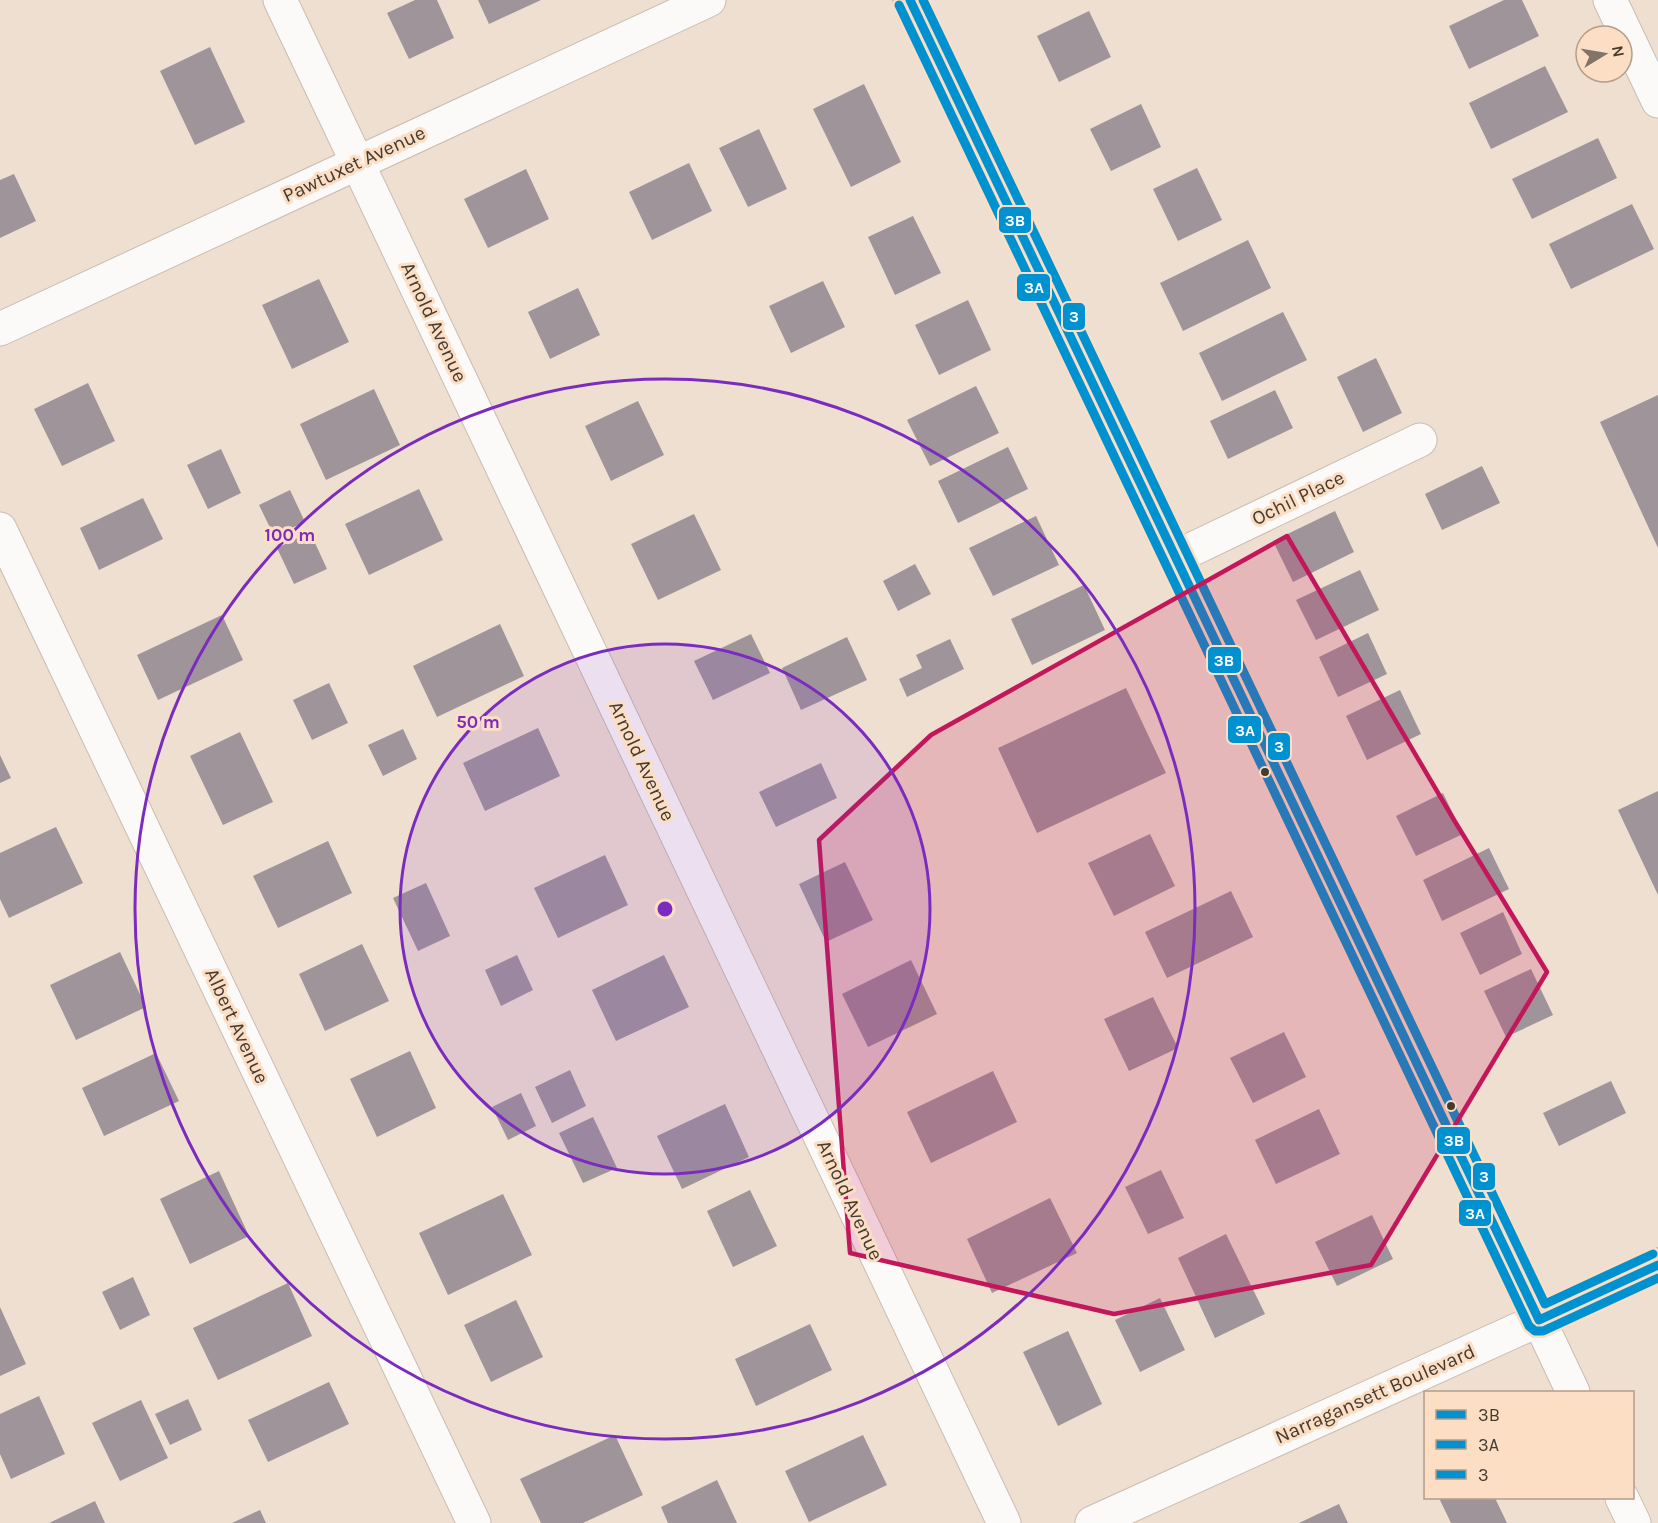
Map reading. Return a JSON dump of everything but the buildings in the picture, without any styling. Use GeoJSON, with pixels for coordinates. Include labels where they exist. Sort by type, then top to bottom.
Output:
{"type":"FeatureCollection","features":[{"type":"Feature","properties":{"kind":"main road"},"geometry":{"type":"LineString","coordinates":[[910,0],[1539,1320]]}},
{"type":"Feature","properties":{"kind":"main road","name":"Narragansett Boulevard"},"geometry":{"type":"LineString","coordinates":[[1539,1320],[1658,1265]]}},
{"type":"Feature","properties":{"kind":"street","name":"Arnold Avenue"},"geometry":{"type":"LineString","coordinates":[[280,0],[1004,1523]]}},
{"type":"Feature","properties":{"kind":"street","name":"Pawtuxet Avenue"},"geometry":{"type":"LineString","coordinates":[[0,329],[709,0]]}},
{"type":"Feature","properties":{"kind":"street"},"geometry":{"type":"LineString","coordinates":[[1610,0],[1622,24]]}},
{"type":"Feature","properties":{"kind":"street"},"geometry":{"type":"LineString","coordinates":[[1626,0],[1627,24]]}},
{"type":"Feature","properties":{"kind":"street"},"geometry":{"type":"LineString","coordinates":[[1634,50],[1658,101]]}},
{"type":"Feature","properties":{"kind":"street","name":"Ochil Place"},"geometry":{"type":"LineString","coordinates":[[1176,557],[1420,440]]}},
{"type":"Feature","properties":{"kind":"street","name":"Albert Avenue"},"geometry":{"type":"LineString","coordinates":[[0,529],[474,1523]]}},
{"type":"Feature","properties":{"kind":"street"},"geometry":{"type":"LineString","coordinates":[[1539,1320],[1573,1391]]}},
{"type":"Feature","properties":{"kind":"street","name":"Narragansett Boulevard"},"geometry":{"type":"LineString","coordinates":[[1092,1523],[1539,1320]]}},
{"type":"Feature","properties":{"kind":"street"},"geometry":{"type":"LineString","coordinates":[[1623,1499],[1634,1523]]}},
{"type":"Feature","properties":{"kind":"highlighted area"},"geometry":{"type":"Polygon","coordinates":[[[1287,536],[1454,820],[1547,972],[1371,1265],[1114,1314],[850,1253],[819,840],[931,735],[1287,536]]]}},
{"type":"Feature","properties":{"kind":"transit line","name":"3B"},"geometry":{"type":"LineString","coordinates":[[910,0],[1539,1320]]}},
{"type":"Feature","properties":{"kind":"transit line","name":"3"},"geometry":{"type":"LineString","coordinates":[[923,0],[1545,1304],[1653,1254]]}},
{"type":"Feature","properties":{"kind":"transit line","name":"3A"},"geometry":{"type":"LineString","coordinates":[[899,5],[1529,1326],[1535,1331],[1543,1331],[1658,1278]]}},
{"type":"Feature","properties":{"kind":"transit line","name":"3B"},"geometry":{"type":"LineString","coordinates":[[1539,1320],[1658,1265]]}}]}
